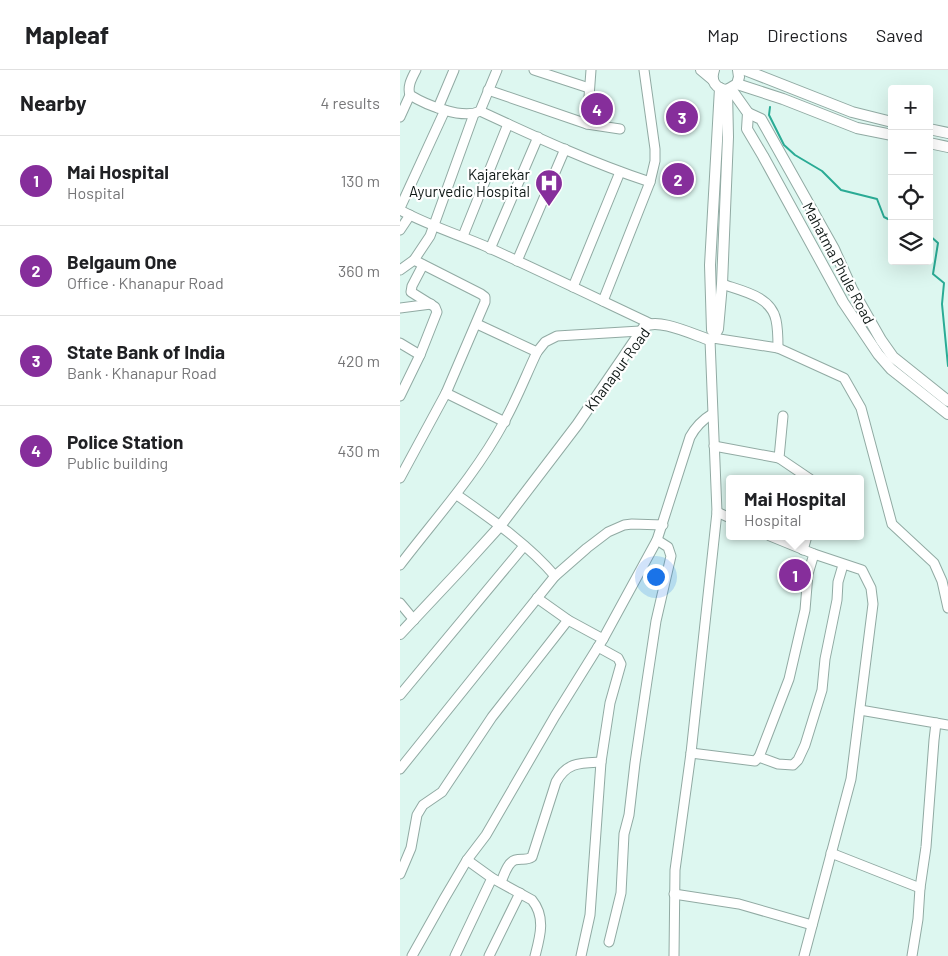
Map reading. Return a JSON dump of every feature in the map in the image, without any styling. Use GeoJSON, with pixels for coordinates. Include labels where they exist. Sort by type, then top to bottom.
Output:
{"type":"FeatureCollection","features":[{"type":"Feature","properties":{"kind":"main road","name":"Mahatma Phule Road"},"geometry":{"type":"LineString","coordinates":[[702,70],[713,75],[729,88],[748,113],[761,119],[834,249],[861,306],[881,340],[893,357],[948,401]]}},
{"type":"Feature","properties":{"kind":"main road"},"geometry":{"type":"LineString","coordinates":[[713,337],[710,265],[729,88],[739,77],[738,70]]}},
{"type":"Feature","properties":{"kind":"main road"},"geometry":{"type":"LineString","coordinates":[[745,70],[765,73],[852,112],[888,121]]}},
{"type":"Feature","properties":{"kind":"main road"},"geometry":{"type":"LineString","coordinates":[[729,88],[783,99],[857,128],[888,134]]}},
{"type":"Feature","properties":{"kind":"main road"},"geometry":{"type":"LineString","coordinates":[[713,337],[718,329],[722,284],[729,88]]}},
{"type":"Feature","properties":{"kind":"main road","name":"Mahatma Phule Road"},"geometry":{"type":"LineString","coordinates":[[748,113],[747,129],[843,302],[878,354],[891,369],[948,414]]}},
{"type":"Feature","properties":{"kind":"main road"},"geometry":{"type":"LineString","coordinates":[[933,130],[948,132]]}},
{"type":"Feature","properties":{"kind":"main road"},"geometry":{"type":"LineString","coordinates":[[933,144],[948,146]]}},
{"type":"Feature","properties":{"kind":"main road","name":"Khanapur Road"},"geometry":{"type":"LineString","coordinates":[[400,634],[500,526],[577,424],[640,331],[649,323],[658,323],[713,337]]}},
{"type":"Feature","properties":{"kind":"street"},"geometry":{"type":"LineString","coordinates":[[400,117],[406,91],[416,70]]}},
{"type":"Feature","properties":{"kind":"street"},"geometry":{"type":"LineString","coordinates":[[454,70],[442,109],[400,209],[410,216],[463,236],[649,323]]}},
{"type":"Feature","properties":{"kind":"street"},"geometry":{"type":"LineString","coordinates":[[400,270],[414,260],[426,244],[477,112],[497,70]]}},
{"type":"Feature","properties":{"kind":"street"},"geometry":{"type":"LineString","coordinates":[[534,70],[589,88]]}},
{"type":"Feature","properties":{"kind":"street"},"geometry":{"type":"LineString","coordinates":[[587,124],[591,70]]}},
{"type":"Feature","properties":{"kind":"street"},"geometry":{"type":"LineString","coordinates":[[603,301],[650,182],[655,149],[644,70]]}},
{"type":"Feature","properties":{"kind":"street"},"geometry":{"type":"LineString","coordinates":[[488,90],[587,124],[620,129]]}},
{"type":"Feature","properties":{"kind":"street"},"geometry":{"type":"LineString","coordinates":[[406,91],[442,109],[477,112],[620,172],[650,182]]}},
{"type":"Feature","properties":{"kind":"street"},"geometry":{"type":"LineString","coordinates":[[463,236],[508,124]]}},
{"type":"Feature","properties":{"kind":"street"},"geometry":{"type":"LineString","coordinates":[[490,249],[538,137]]}},
{"type":"Feature","properties":{"kind":"street"},"geometry":{"type":"LineString","coordinates":[[517,261],[565,149]]}},
{"type":"Feature","properties":{"kind":"street"},"geometry":{"type":"LineString","coordinates":[[573,287],[620,172]]}},
{"type":"Feature","properties":{"kind":"street"},"geometry":{"type":"LineString","coordinates":[[400,230],[410,216]]}},
{"type":"Feature","properties":{"kind":"street"},"geometry":{"type":"LineString","coordinates":[[400,478],[446,393],[484,306],[484,297],[481,294],[414,260]]}},
{"type":"Feature","properties":{"kind":"street"},"geometry":{"type":"LineString","coordinates":[[400,396],[420,355],[437,312],[435,307],[411,292],[412,286],[423,265]]}},
{"type":"Feature","properties":{"kind":"street"},"geometry":{"type":"LineString","coordinates":[[722,284],[762,300],[769,305],[776,320],[778,348]]}},
{"type":"Feature","properties":{"kind":"street"},"geometry":{"type":"LineString","coordinates":[[400,308],[430,304]]}},
{"type":"Feature","properties":{"kind":"street"},"geometry":{"type":"LineString","coordinates":[[477,324],[537,352]]}},
{"type":"Feature","properties":{"kind":"street"},"geometry":{"type":"LineString","coordinates":[[400,565],[456,495],[505,422],[537,352],[545,342],[557,336],[640,331]]}},
{"type":"Feature","properties":{"kind":"street"},"geometry":{"type":"LineString","coordinates":[[674,956],[675,870],[691,753],[717,512],[712,414],[713,337],[778,348],[844,378],[861,408],[892,524],[934,563],[942,581],[948,608]]}},
{"type":"Feature","properties":{"kind":"street"},"geometry":{"type":"LineString","coordinates":[[400,343],[420,355]]}},
{"type":"Feature","properties":{"kind":"street"},"geometry":{"type":"LineString","coordinates":[[446,393],[505,422]]}},
{"type":"Feature","properties":{"kind":"street"},"geometry":{"type":"LineString","coordinates":[[412,956],[467,860],[486,834],[600,643],[657,540],[690,437],[695,427],[712,414]]}},
{"type":"Feature","properties":{"kind":"street"},"geometry":{"type":"LineString","coordinates":[[779,458],[783,416]]}},
{"type":"Feature","properties":{"kind":"street"},"geometry":{"type":"LineString","coordinates":[[714,446],[779,458],[804,475]]}},
{"type":"Feature","properties":{"kind":"street"},"geometry":{"type":"LineString","coordinates":[[456,495],[500,526],[541,559],[556,576]]}},
{"type":"Feature","properties":{"kind":"street"},"geometry":{"type":"LineString","coordinates":[[717,512],[726,516]]}},
{"type":"Feature","properties":{"kind":"street"},"geometry":{"type":"LineString","coordinates":[[400,769],[556,576],[608,532],[624,525],[663,525]]}},
{"type":"Feature","properties":{"kind":"street"},"geometry":{"type":"LineString","coordinates":[[609,942],[621,894],[624,834],[630,815],[646,681],[656,621],[671,556],[668,547],[657,540]]}},
{"type":"Feature","properties":{"kind":"street"},"geometry":{"type":"LineString","coordinates":[[779,540],[843,565],[862,570],[871,588],[873,604],[851,779],[804,956]]}},
{"type":"Feature","properties":{"kind":"street"},"geometry":{"type":"LineString","coordinates":[[803,550],[806,540]]}},
{"type":"Feature","properties":{"kind":"street"},"geometry":{"type":"LineString","coordinates":[[400,694],[524,546]]}},
{"type":"Feature","properties":{"kind":"street"},"geometry":{"type":"LineString","coordinates":[[691,753],[755,761],[760,757],[789,679],[805,610],[808,574],[814,554]]}},
{"type":"Feature","properties":{"kind":"street"},"geometry":{"type":"LineString","coordinates":[[760,757],[787,766],[793,765],[798,760],[805,745],[822,690],[825,659],[837,600],[838,582],[843,565]]}},
{"type":"Feature","properties":{"kind":"street"},"geometry":{"type":"LineString","coordinates":[[537,598],[600,643],[618,658],[621,664],[610,703],[601,762],[590,915],[581,956]]}},
{"type":"Feature","properties":{"kind":"street"},"geometry":{"type":"LineString","coordinates":[[400,604],[414,620]]}},
{"type":"Feature","properties":{"kind":"street"},"geometry":{"type":"LineString","coordinates":[[400,874],[411,848],[417,814],[423,805],[442,792],[492,717],[568,620]]}},
{"type":"Feature","properties":{"kind":"street"},"geometry":{"type":"LineString","coordinates":[[860,710],[948,725]]}},
{"type":"Feature","properties":{"kind":"street"},"geometry":{"type":"LineString","coordinates":[[912,956],[926,847],[936,723]]}},
{"type":"Feature","properties":{"kind":"street"},"geometry":{"type":"LineString","coordinates":[[501,882],[514,860],[529,860],[532,857],[556,782],[562,772],[584,762],[601,762]]}},
{"type":"Feature","properties":{"kind":"street"},"geometry":{"type":"LineString","coordinates":[[831,853],[920,888]]}},
{"type":"Feature","properties":{"kind":"street"},"geometry":{"type":"LineString","coordinates":[[467,860],[492,878],[532,900],[540,912],[541,932],[535,956]]}},
{"type":"Feature","properties":{"kind":"street"},"geometry":{"type":"LineString","coordinates":[[455,956],[492,878]]}},
{"type":"Feature","properties":{"kind":"street"},"geometry":{"type":"LineString","coordinates":[[489,956],[520,893]]}},
{"type":"Feature","properties":{"kind":"street"},"geometry":{"type":"LineString","coordinates":[[674,894],[739,904],[812,925]]}},
{"type":"Feature","properties":{"kind":"waterway"},"geometry":{"type":"LineString","coordinates":[[770,107],[769,115],[784,145],[795,155],[822,171],[841,190],[877,199],[884,217],[890,220]]}},
{"type":"Feature","properties":{"kind":"waterway"},"geometry":{"type":"LineString","coordinates":[[933,239],[938,243],[933,274],[944,283],[942,304],[948,366]]}},
{"type":"Feature","properties":{"kind":"place","name":"Police Station"},"geometry":{"type":"Point","coordinates":[597,109]}},
{"type":"Feature","properties":{"kind":"place","name":"State Bank of India"},"geometry":{"type":"Point","coordinates":[682,117]}},
{"type":"Feature","properties":{"kind":"place","name":"Belgaum One"},"geometry":{"type":"Point","coordinates":[678,179]}},
{"type":"Feature","properties":{"kind":"place","name":"Kajarekar Ayurvedic Hospital"},"geometry":{"type":"Point","coordinates":[549,207]}},
{"type":"Feature","properties":{"kind":"place","name":"Mai Hospital"},"geometry":{"type":"Point","coordinates":[795,575]}}]}
